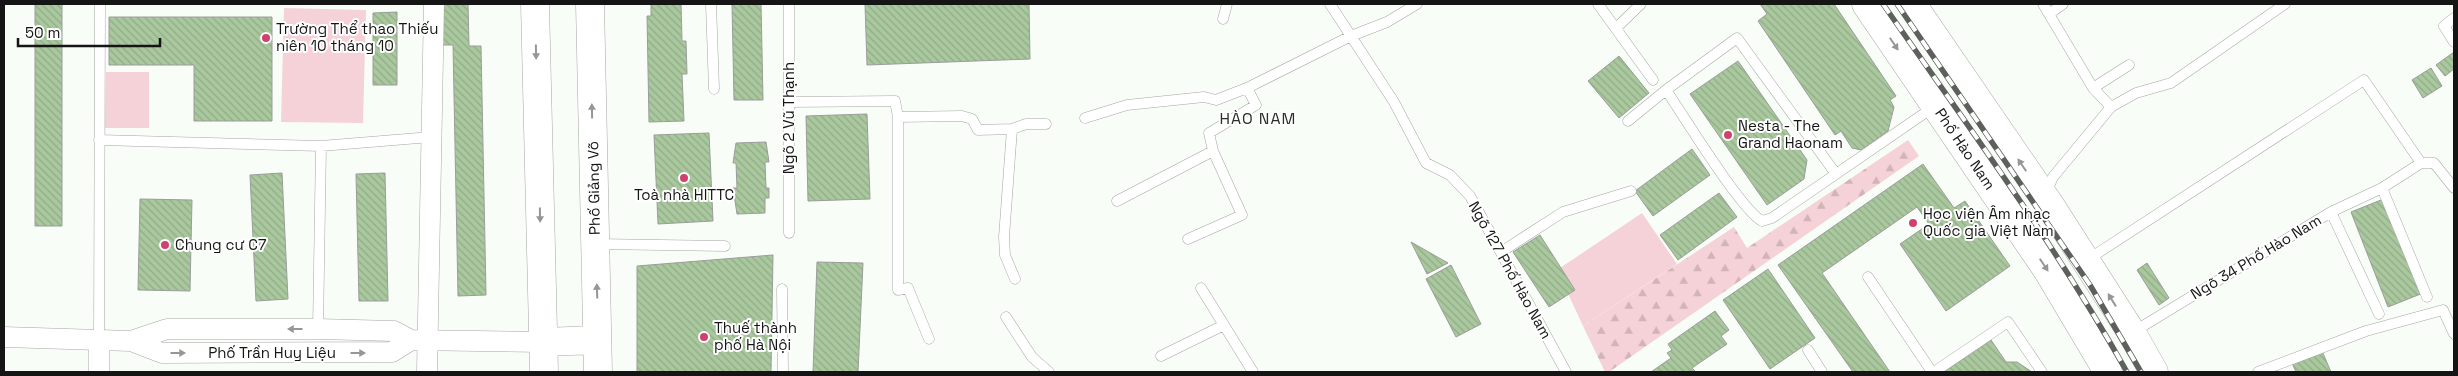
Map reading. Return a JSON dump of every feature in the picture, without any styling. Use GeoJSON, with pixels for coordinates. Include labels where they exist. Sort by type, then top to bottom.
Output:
{"type":"FeatureCollection","features":[{"type":"Feature","properties":{"kind":"main road"},"geometry":{"type":"LineString","coordinates":[[535,4],[544,372]]}},
{"type":"Feature","properties":{"kind":"main road","name":"Phố Giảng Võ"},"geometry":{"type":"LineString","coordinates":[[590,4],[598,372]]}},
{"type":"Feature","properties":{"kind":"main road","name":"Phố Hào Nam"},"geometry":{"type":"LineString","coordinates":[[1866,4],[2068,303],[2108,372]]}},
{"type":"Feature","properties":{"kind":"main road"},"geometry":{"type":"LineString","coordinates":[[1912,4],[2087,260],[2154,372]]}},
{"type":"Feature","properties":{"kind":"main road"},"geometry":{"type":"LineString","coordinates":[[2012,218],[2044,197]]}},
{"type":"Feature","properties":{"kind":"main road"},"geometry":{"type":"LineString","coordinates":[[543,342],[597,340]]}},
{"type":"Feature","properties":{"kind":"street"},"geometry":{"type":"LineString","coordinates":[[427,372],[420,340],[431,136],[434,4]]}},
{"type":"Feature","properties":{"kind":"street","name":"Phố Trần Huy Liệu"},"geometry":{"type":"LineString","coordinates":[[131,342],[167,329],[318,328],[394,331],[420,340],[543,342]]}},
{"type":"Feature","properties":{"kind":"street","name":"Phố Trần Huy Liệu"},"geometry":{"type":"LineString","coordinates":[[4,337],[131,342],[162,353],[392,352],[420,340]]}},
{"type":"Feature","properties":{"kind":"street"},"geometry":{"type":"LineString","coordinates":[[99,372],[100,341]]}},
{"type":"Feature","properties":{"kind":"lane"},"geometry":{"type":"LineString","coordinates":[[100,4],[100,341]]}},
{"type":"Feature","properties":{"kind":"lane"},"geometry":{"type":"LineString","coordinates":[[711,4],[714,89]]}},
{"type":"Feature","properties":{"kind":"lane","name":"Ngõ 2 Vũ Thạnh"},"geometry":{"type":"LineString","coordinates":[[789,4],[790,233]]}},
{"type":"Feature","properties":{"kind":"lane"},"geometry":{"type":"LineString","coordinates":[[1223,19],[1227,4]]}},
{"type":"Feature","properties":{"kind":"lane","name":"Ngõ 127 Phố Hào Nam"},"geometry":{"type":"LineString","coordinates":[[1330,4],[1394,102],[1426,163],[1450,175],[1470,196],[1566,372]]}},
{"type":"Feature","properties":{"kind":"lane"},"geometry":{"type":"LineString","coordinates":[[1085,118],[1127,105],[1204,97],[1216,100],[1247,88],[1351,36],[1387,22],[1417,4]]}},
{"type":"Feature","properties":{"kind":"lane"},"geometry":{"type":"LineString","coordinates":[[1598,4],[1653,80]]}},
{"type":"Feature","properties":{"kind":"lane"},"geometry":{"type":"LineString","coordinates":[[1616,28],[1641,4]]}},
{"type":"Feature","properties":{"kind":"lane"},"geometry":{"type":"LineString","coordinates":[[2043,4],[2093,88],[2111,107]]}},
{"type":"Feature","properties":{"kind":"lane"},"geometry":{"type":"LineString","coordinates":[[2049,14],[2063,4]]}},
{"type":"Feature","properties":{"kind":"lane"},"geometry":{"type":"LineString","coordinates":[[2044,197],[2053,177],[2111,107],[2136,92],[2171,83],[2285,4]]}},
{"type":"Feature","properties":{"kind":"lane"},"geometry":{"type":"LineString","coordinates":[[2454,18],[2444,26],[2454,42]]}},
{"type":"Feature","properties":{"kind":"lane"},"geometry":{"type":"LineString","coordinates":[[1628,121],[1666,90],[1737,38],[1836,174]]}},
{"type":"Feature","properties":{"kind":"lane"},"geometry":{"type":"LineString","coordinates":[[2093,88],[2129,66]]}},
{"type":"Feature","properties":{"kind":"lane"},"geometry":{"type":"LineString","coordinates":[[2087,260],[2364,80],[2421,163],[2434,162],[2454,188]]}},
{"type":"Feature","properties":{"kind":"lane"},"geometry":{"type":"LineString","coordinates":[[1188,239],[1242,215],[1213,151],[1210,133],[1256,105],[1247,88]]}},
{"type":"Feature","properties":{"kind":"lane"},"geometry":{"type":"LineString","coordinates":[[1666,90],[1730,185],[1755,218],[1762,222],[1772,218],[1936,105]]}},
{"type":"Feature","properties":{"kind":"lane"},"geometry":{"type":"LineString","coordinates":[[789,102],[896,101],[898,117],[898,290],[908,288],[929,339]]}},
{"type":"Feature","properties":{"kind":"lane"},"geometry":{"type":"LineString","coordinates":[[898,117],[962,116],[972,119],[978,130],[1012,129],[1026,124],[1046,124]]}},
{"type":"Feature","properties":{"kind":"lane"},"geometry":{"type":"LineString","coordinates":[[1012,129],[1004,237],[1005,255],[1015,279]]}},
{"type":"Feature","properties":{"kind":"lane"},"geometry":{"type":"LineString","coordinates":[[99,140],[321,146],[431,136]]}},
{"type":"Feature","properties":{"kind":"lane"},"geometry":{"type":"LineString","coordinates":[[318,328],[321,146]]}},
{"type":"Feature","properties":{"kind":"lane"},"geometry":{"type":"LineString","coordinates":[[1117,201],[1213,151]]}},
{"type":"Feature","properties":{"kind":"lane","name":"Ngõ 34 Phố Hào Nam"},"geometry":{"type":"LineString","coordinates":[[2132,333],[2331,212],[2382,188],[2421,163]]}},
{"type":"Feature","properties":{"kind":"lane"},"geometry":{"type":"LineString","coordinates":[[2382,188],[2427,297]]}},
{"type":"Feature","properties":{"kind":"lane"},"geometry":{"type":"LineString","coordinates":[[1501,252],[1563,212],[1631,191]]}},
{"type":"Feature","properties":{"kind":"lane"},"geometry":{"type":"LineString","coordinates":[[2331,212],[2379,314]]}},
{"type":"Feature","properties":{"kind":"lane"},"geometry":{"type":"LineString","coordinates":[[595,244],[726,246]]}},
{"type":"Feature","properties":{"kind":"lane"},"geometry":{"type":"LineString","coordinates":[[1868,277],[1933,372],[2008,322],[2042,372]]}},
{"type":"Feature","properties":{"kind":"lane"},"geometry":{"type":"LineString","coordinates":[[1201,288],[1222,326],[1253,372]]}},
{"type":"Feature","properties":{"kind":"lane"},"geometry":{"type":"LineString","coordinates":[[782,289],[783,372]]}},
{"type":"Feature","properties":{"kind":"lane"},"geometry":{"type":"LineString","coordinates":[[2258,372],[2391,323],[2444,310],[2454,334]]}},
{"type":"Feature","properties":{"kind":"lane"},"geometry":{"type":"LineString","coordinates":[[1006,317],[1032,357],[1049,372]]}},
{"type":"Feature","properties":{"kind":"lane"},"geometry":{"type":"LineString","coordinates":[[1161,356],[1222,326]]}},
{"type":"Feature","properties":{"kind":"lane"},"geometry":{"type":"LineString","coordinates":[[1808,350],[1822,372]]}},
{"type":"Feature","properties":{"kind":"green space"},"geometry":{"type":"Polygon","coordinates":[[[284,8],[366,10],[363,123],[281,122],[284,8]]]}},
{"type":"Feature","properties":{"kind":"green space"},"geometry":{"type":"Polygon","coordinates":[[[106,72],[149,72],[149,128],[105,128],[106,72]]]}},
{"type":"Feature","properties":{"kind":"green space"},"geometry":{"type":"Polygon","coordinates":[[[1908,140],[1919,156],[1609,372],[1605,372],[1583,326],[1734,227],[1747,248],[1908,140]]]}},
{"type":"Feature","properties":{"kind":"green space"},"geometry":{"type":"Polygon","coordinates":[[[1642,213],[1677,264],[1583,326],[1557,270],[1642,213]]]}},
{"type":"Feature","properties":{"kind":"building"},"geometry":{"type":"Polygon","coordinates":[[[35,4],[62,4],[62,226],[35,226],[35,4]]]}},
{"type":"Feature","properties":{"kind":"building"},"geometry":{"type":"Polygon","coordinates":[[[440,4],[468,4],[469,46],[481,46],[486,295],[458,296],[453,45],[440,45],[440,4]]]}},
{"type":"Feature","properties":{"kind":"building"},"geometry":{"type":"Polygon","coordinates":[[[651,4],[681,4],[682,41],[686,41],[687,74],[682,74],[684,121],[649,122],[647,16],[651,16],[651,4]]]}},
{"type":"Feature","properties":{"kind":"building"},"geometry":{"type":"Polygon","coordinates":[[[732,4],[761,4],[763,100],[734,100],[732,4]]]}},
{"type":"Feature","properties":{"kind":"building"},"geometry":{"type":"Polygon","coordinates":[[[865,4],[1029,4],[1030,59],[867,65],[865,4]]]}},
{"type":"Feature","properties":{"kind":"building"},"geometry":{"type":"Polygon","coordinates":[[[1760,4],[1834,4],[1896,96],[1890,100],[1894,107],[1888,131],[1861,150],[1852,148],[1841,131],[1835,135],[1758,21],[1767,14],[1760,4]]]}},
{"type":"Feature","properties":{"kind":"building"},"geometry":{"type":"Polygon","coordinates":[[[397,12],[397,85],[373,85],[373,13],[397,12]]]}},
{"type":"Feature","properties":{"kind":"building"},"geometry":{"type":"Polygon","coordinates":[[[109,17],[272,17],[272,121],[194,121],[194,65],[109,65],[109,17]]]}},
{"type":"Feature","properties":{"kind":"building"},"geometry":{"type":"Polygon","coordinates":[[[2454,52],[2454,69],[2445,76],[2436,65],[2454,52]]]}},
{"type":"Feature","properties":{"kind":"building"},"geometry":{"type":"Polygon","coordinates":[[[1619,56],[1649,93],[1619,118],[1588,81],[1619,56]]]}},
{"type":"Feature","properties":{"kind":"building"},"geometry":{"type":"Polygon","coordinates":[[[1738,61],[1807,160],[1804,179],[1767,205],[1690,94],[1738,61]]]}},
{"type":"Feature","properties":{"kind":"building"},"geometry":{"type":"Polygon","coordinates":[[[2431,68],[2442,86],[2423,98],[2412,80],[2431,68]]]}},
{"type":"Feature","properties":{"kind":"building"},"geometry":{"type":"Polygon","coordinates":[[[867,114],[870,199],[808,201],[806,116],[867,114]]]}},
{"type":"Feature","properties":{"kind":"building","name":"Toà nhà HITTC"},"geometry":{"type":"Polygon","coordinates":[[[709,133],[713,221],[658,224],[654,135],[709,133]]]}},
{"type":"Feature","properties":{"kind":"building"},"geometry":{"type":"Polygon","coordinates":[[[766,142],[769,162],[765,162],[766,188],[769,188],[769,198],[765,198],[765,213],[737,214],[733,188],[737,188],[736,163],[733,163],[736,143],[766,142]]]}},
{"type":"Feature","properties":{"kind":"building"},"geometry":{"type":"Polygon","coordinates":[[[1692,149],[1710,175],[1653,216],[1635,191],[1692,149]]]}},
{"type":"Feature","properties":{"kind":"building"},"geometry":{"type":"Polygon","coordinates":[[[1923,164],[1954,208],[1965,201],[2010,266],[1946,311],[1900,244],[1929,224],[1917,207],[1822,273],[1890,372],[1853,372],[1778,265],[1923,164]]]}},
{"type":"Feature","properties":{"kind":"building"},"geometry":{"type":"Polygon","coordinates":[[[282,173],[288,299],[256,301],[250,175],[282,173]]]}},
{"type":"Feature","properties":{"kind":"building"},"geometry":{"type":"Polygon","coordinates":[[[385,173],[388,301],[359,301],[356,174],[385,173]]]}},
{"type":"Feature","properties":{"kind":"building"},"geometry":{"type":"Polygon","coordinates":[[[1719,193],[1737,217],[1678,260],[1660,235],[1719,193]]]}},
{"type":"Feature","properties":{"kind":"building"},"geometry":{"type":"Polygon","coordinates":[[[2386,198],[2423,293],[2388,307],[2351,212],[2386,198]]]}},
{"type":"Feature","properties":{"kind":"building","name":"Chung cư C7"},"geometry":{"type":"Polygon","coordinates":[[[140,199],[192,200],[190,291],[138,290],[140,199]]]}},
{"type":"Feature","properties":{"kind":"building"},"geometry":{"type":"Polygon","coordinates":[[[1540,235],[1575,290],[1549,307],[1513,252],[1540,235]]]}},
{"type":"Feature","properties":{"kind":"building"},"geometry":{"type":"Polygon","coordinates":[[[1411,242],[1448,263],[1427,274],[1411,242]]]}},
{"type":"Feature","properties":{"kind":"building","name":"Thuế thành phố Hà Nội"},"geometry":{"type":"Polygon","coordinates":[[[773,255],[771,372],[637,372],[637,266],[773,255]]]}},
{"type":"Feature","properties":{"kind":"building"},"geometry":{"type":"Polygon","coordinates":[[[817,262],[863,263],[858,372],[813,372],[817,262]]]}},
{"type":"Feature","properties":{"kind":"building"},"geometry":{"type":"Polygon","coordinates":[[[2147,263],[2169,298],[2159,305],[2137,270],[2147,263]]]}},
{"type":"Feature","properties":{"kind":"building"},"geometry":{"type":"Polygon","coordinates":[[[1451,265],[1481,324],[1456,337],[1426,279],[1451,265]]]}},
{"type":"Feature","properties":{"kind":"building"},"geometry":{"type":"Polygon","coordinates":[[[1768,269],[1815,338],[1770,369],[1723,300],[1768,269]]]}},
{"type":"Feature","properties":{"kind":"building"},"geometry":{"type":"Polygon","coordinates":[[[1715,311],[1729,330],[1721,336],[1727,344],[1692,368],[1696,372],[1651,372],[1671,358],[1667,353],[1672,350],[1668,344],[1715,311]]]}},
{"type":"Feature","properties":{"kind":"building"},"geometry":{"type":"Polygon","coordinates":[[[1991,340],[2006,362],[2017,362],[2032,372],[1943,372],[1991,340]]]}},
{"type":"Feature","properties":{"kind":"building"},"geometry":{"type":"Polygon","coordinates":[[[2322,351],[2331,372],[2296,372],[2292,363],[2322,351]]]}},
{"type":"Feature","properties":{"kind":"railway"},"geometry":{"type":"LineString","coordinates":[[1883,4],[2040,231],[2127,372]]}},
{"type":"Feature","properties":{"kind":"railway"},"geometry":{"type":"LineString","coordinates":[[1897,4],[2090,285],[2141,372]]}},
{"type":"Feature","properties":{"kind":"place","name":"Trường Thể thao Thiếu niên 10 tháng 10"},"geometry":{"type":"Point","coordinates":[266,38]}},
{"type":"Feature","properties":{"kind":"place","name":"Nesta - The Grand Haonam"},"geometry":{"type":"Point","coordinates":[1728,135]}},
{"type":"Feature","properties":{"kind":"place","name":"Toà nhà HITTC"},"geometry":{"type":"Point","coordinates":[684,178]}},
{"type":"Feature","properties":{"kind":"place","name":"Học viện Âm nhạc Quốc gia Việt Nam"},"geometry":{"type":"Point","coordinates":[1913,223]}},
{"type":"Feature","properties":{"kind":"place","name":"Chung cư C7"},"geometry":{"type":"Point","coordinates":[165,245]}},
{"type":"Feature","properties":{"kind":"place","name":"Thuế thành phố Hà Nội"},"geometry":{"type":"Point","coordinates":[704,337]}},
{"type":"Feature","properties":{"kind":"district","name":"HÀO NAM"},"geometry":{"type":"Point","coordinates":[1258,118]}}]}
